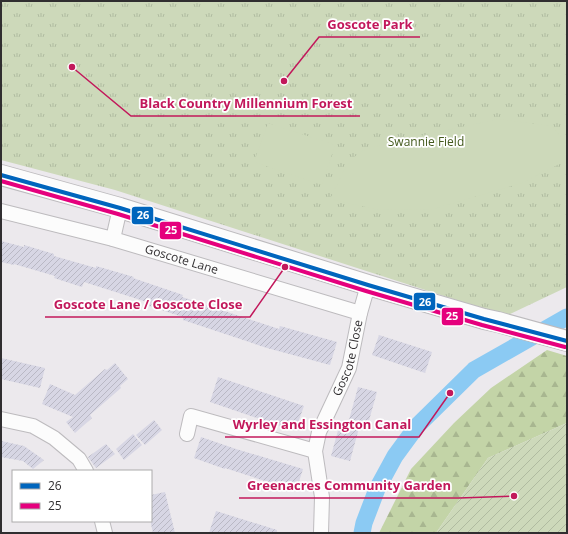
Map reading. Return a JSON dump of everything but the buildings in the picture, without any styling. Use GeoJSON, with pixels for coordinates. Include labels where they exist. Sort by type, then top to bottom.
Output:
{"type":"FeatureCollection","features":[{"type":"Feature","properties":{"kind":"street"},"geometry":{"type":"LineString","coordinates":[[1,175],[120,208],[368,285],[484,319],[567,341]]}},
{"type":"Feature","properties":{"kind":"street"},"geometry":{"type":"LineString","coordinates":[[113,239],[120,208]]}},
{"type":"Feature","properties":{"kind":"street","name":"Goscote Lane"},"geometry":{"type":"LineString","coordinates":[[1,211],[113,239],[360,313]]}},
{"type":"Feature","properties":{"kind":"street","name":"Goscote Close"},"geometry":{"type":"LineString","coordinates":[[321,533],[322,497],[315,451],[319,432],[349,368],[360,313],[368,285]]}},
{"type":"Feature","properties":{"kind":"street"},"geometry":{"type":"LineString","coordinates":[[187,434],[191,416],[315,451]]}},
{"type":"Feature","properties":{"kind":"street"},"geometry":{"type":"LineString","coordinates":[[1,419],[33,426],[54,438],[79,459],[85,470]]}},
{"type":"Feature","properties":{"kind":"street"},"geometry":{"type":"LineString","coordinates":[[102,522],[105,533]]}},
{"type":"Feature","properties":{"kind":"green space","name":"Swannie Field"},"geometry":{"type":"Polygon","coordinates":[[[1,1],[567,1],[567,287],[506,316],[115,190],[1,160],[1,1]]]}},
{"type":"Feature","properties":{"kind":"green space"},"geometry":{"type":"Polygon","coordinates":[[[499,119],[552,126],[567,144],[567,160],[522,183],[433,209],[379,210],[330,199],[345,168],[359,152],[387,143],[499,119]]]}},
{"type":"Feature","properties":{"kind":"green space"},"geometry":{"type":"Polygon","coordinates":[[[268,123],[335,145],[322,185],[254,162],[268,123]]]}},
{"type":"Feature","properties":{"kind":"green space"},"geometry":{"type":"Polygon","coordinates":[[[547,350],[567,356],[567,423],[488,458],[436,533],[379,533],[411,469],[454,423],[491,388],[547,350]]]}},
{"type":"Feature","properties":{"kind":"green space"},"geometry":{"type":"Polygon","coordinates":[[[567,423],[567,533],[436,533],[488,458],[567,423]]]}},
{"type":"Feature","properties":{"kind":"waterway"},"geometry":{"type":"LineString","coordinates":[[362,533],[364,523],[377,489],[395,456],[417,426],[474,370],[567,317]]}},
{"type":"Feature","properties":{"kind":"transit line","name":"26"},"geometry":{"type":"LineString","coordinates":[[1,175],[120,208],[368,285],[484,319],[567,341]]}},
{"type":"Feature","properties":{"kind":"transit line","name":"25"},"geometry":{"type":"LineString","coordinates":[[1,181],[118,214],[366,291],[482,325],[565,347]]}},
{"type":"Feature","properties":{"kind":"place","name":"Black Country Millennium Forest"},"geometry":{"type":"Point","coordinates":[72,67]}},
{"type":"Feature","properties":{"kind":"place","name":"Goscote Park"},"geometry":{"type":"Point","coordinates":[284,81]}},
{"type":"Feature","properties":{"kind":"place","name":"Goscote Lane / Goscote Close"},"geometry":{"type":"Point","coordinates":[285,267]}},
{"type":"Feature","properties":{"kind":"place","name":"Wyrley and Essington Canal"},"geometry":{"type":"Point","coordinates":[450,393]}},
{"type":"Feature","properties":{"kind":"place","name":"Greenacres Community Garden"},"geometry":{"type":"Point","coordinates":[514,496]}}]}
